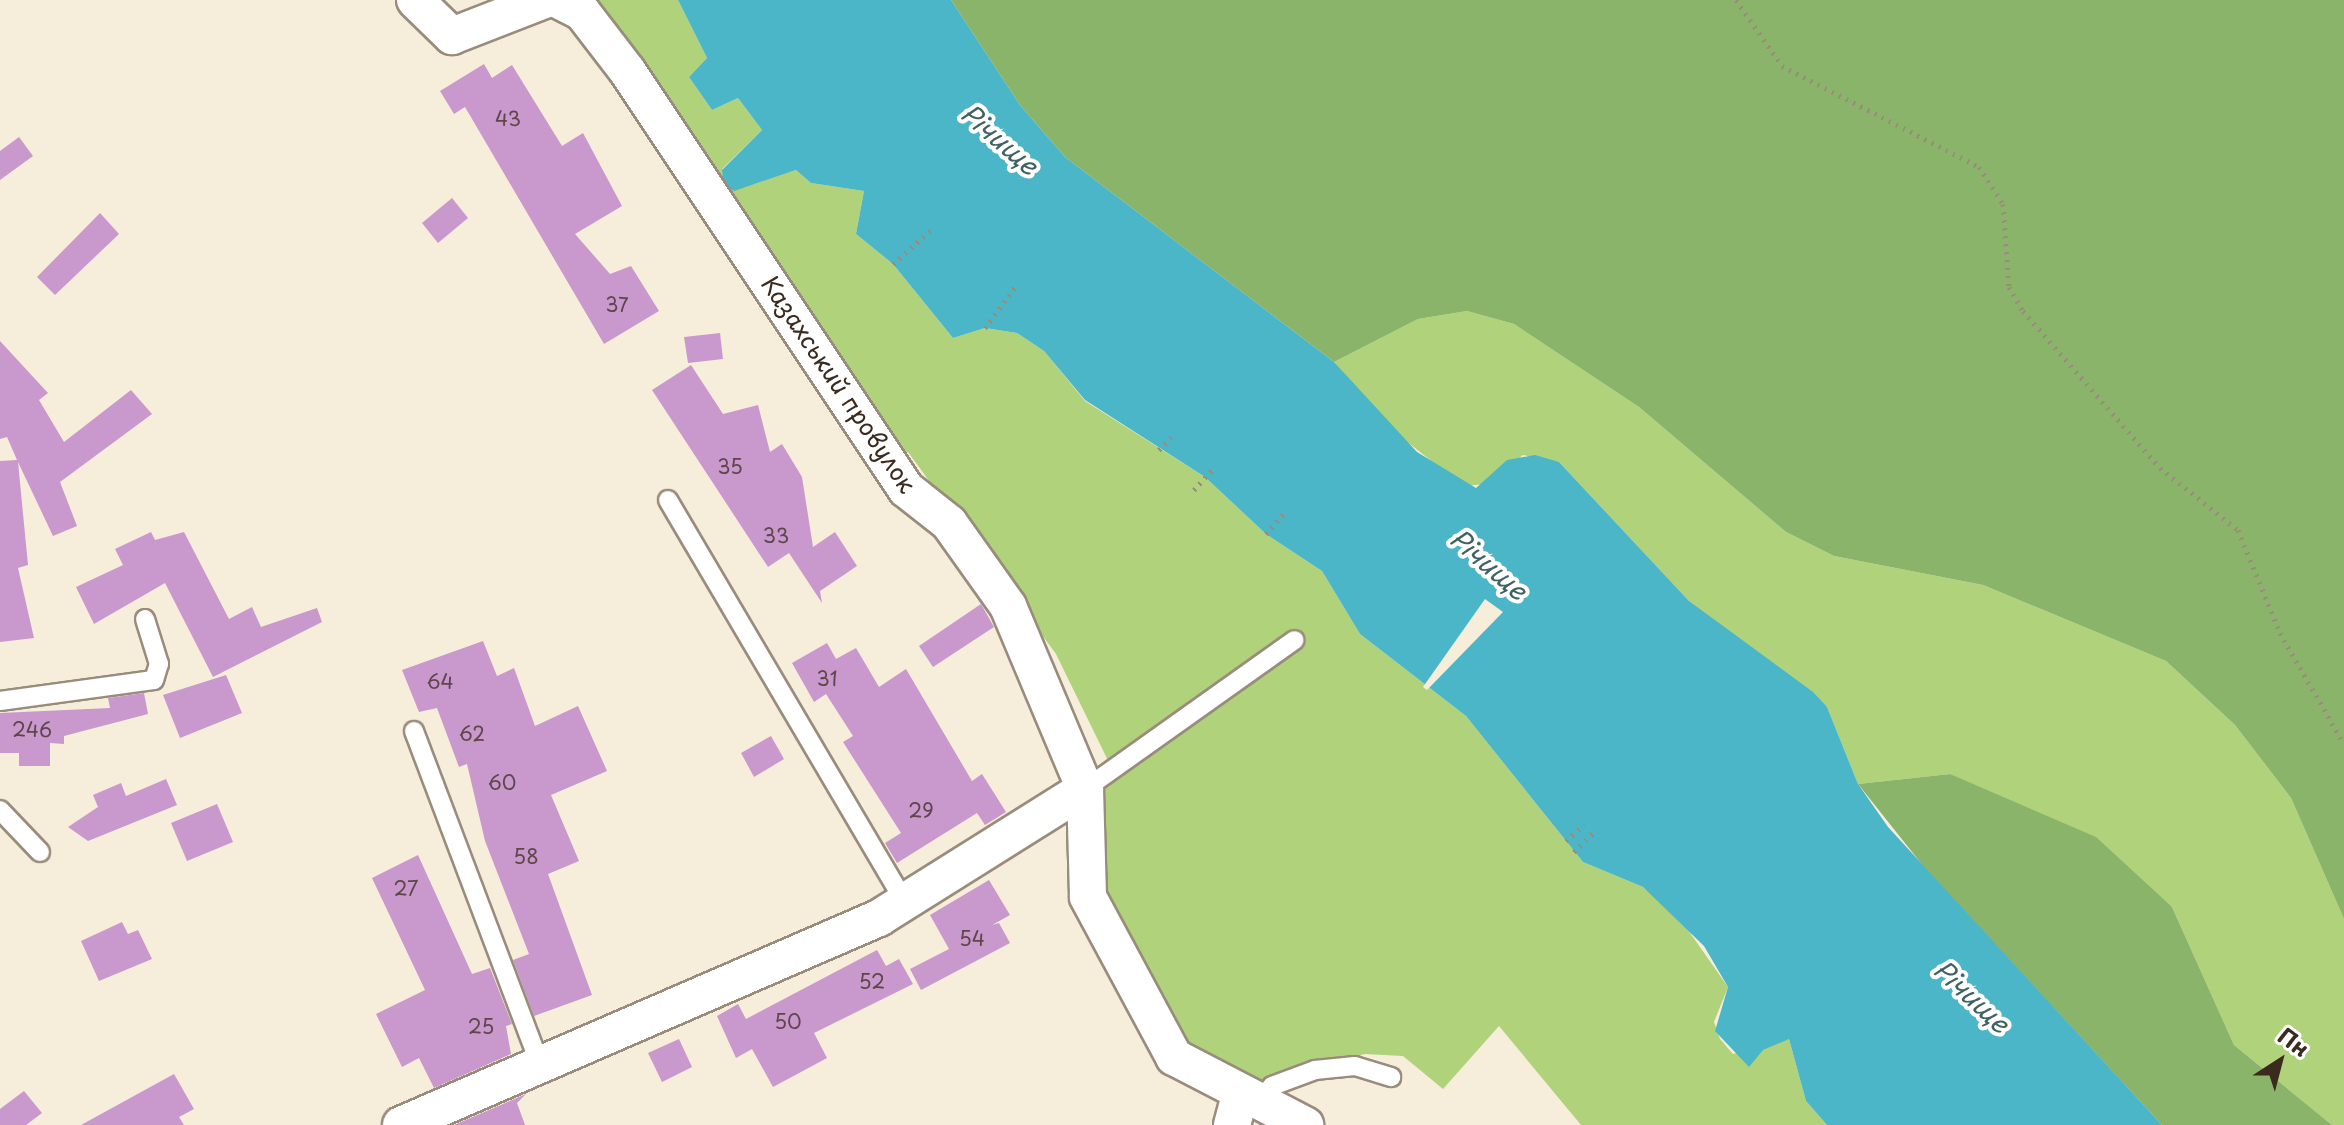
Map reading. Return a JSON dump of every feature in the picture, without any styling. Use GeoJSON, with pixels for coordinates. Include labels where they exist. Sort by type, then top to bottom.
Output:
{"type":"FeatureCollection","features":[{"type":"Feature","properties":{"kind":"street"},"geometry":{"type":"LineString","coordinates":[[415,0],[452,36],[545,0]]}},
{"type":"Feature","properties":{"kind":"street","name":"Казахський провулок"},"geometry":{"type":"LineString","coordinates":[[558,0],[582,12],[628,72],[906,489],[949,523],[1008,606],[1085,789],[1088,897],[1174,1057],[1245,1105],[1305,1125]]}},
{"type":"Feature","properties":{"kind":"street"},"geometry":{"type":"LineString","coordinates":[[401,1125],[538,1060],[732,984],[879,918],[902,897],[1085,789]]}},
{"type":"Feature","properties":{"kind":"lane"},"geometry":{"type":"LineString","coordinates":[[668,500],[902,897]]}},
{"type":"Feature","properties":{"kind":"lane"},"geometry":{"type":"LineString","coordinates":[[0,701],[154,680],[159,664],[145,619]]}},
{"type":"Feature","properties":{"kind":"lane"},"geometry":{"type":"LineString","coordinates":[[1085,789],[1295,640]]}},
{"type":"Feature","properties":{"kind":"lane"},"geometry":{"type":"LineString","coordinates":[[414,731],[538,1060]]}},
{"type":"Feature","properties":{"kind":"lane"},"geometry":{"type":"LineString","coordinates":[[0,810],[40,852]]}},
{"type":"Feature","properties":{"kind":"lane"},"geometry":{"type":"LineString","coordinates":[[1245,1105],[1272,1086],[1315,1070],[1355,1066],[1391,1077]]}},
{"type":"Feature","properties":{"kind":"path"},"geometry":{"type":"LineString","coordinates":[[1736,0],[1782,66],[1979,167],[2003,204],[2009,287],[2023,311],[2160,468],[2238,530],[2280,633],[2344,744]]}},
{"type":"Feature","properties":{"kind":"path"},"geometry":{"type":"LineString","coordinates":[[893,264],[930,231]]}},
{"type":"Feature","properties":{"kind":"path"},"geometry":{"type":"LineString","coordinates":[[985,328],[1015,287]]}},
{"type":"Feature","properties":{"kind":"path"},"geometry":{"type":"LineString","coordinates":[[1159,450],[1171,437]]}},
{"type":"Feature","properties":{"kind":"path"},"geometry":{"type":"LineString","coordinates":[[1194,490],[1212,470]]}},
{"type":"Feature","properties":{"kind":"path"},"geometry":{"type":"LineString","coordinates":[[1266,534],[1287,510]]}},
{"type":"Feature","properties":{"kind":"path"},"geometry":{"type":"LineString","coordinates":[[1566,841],[1585,824]]}},
{"type":"Feature","properties":{"kind":"path"},"geometry":{"type":"LineString","coordinates":[[1574,852],[1593,833]]}},
{"type":"Feature","properties":{"kind":"green space"},"geometry":{"type":"Polygon","coordinates":[[[541,0],[678,0],[707,58],[689,77],[712,110],[738,98],[762,130],[722,169],[754,184],[796,170],[811,183],[864,191],[856,234],[893,264],[953,338],[985,328],[1017,333],[1044,351],[1085,401],[1205,477],[1266,534],[1322,571],[1360,634],[1466,716],[1583,862],[1643,887],[1681,920],[1728,987],[1714,1022],[1720,1039],[1733,1054],[1789,1039],[1806,1101],[1827,1125],[1581,1125],[1499,1026],[1443,1089],[1403,1056],[1365,1054],[1250,1084],[1183,1049],[1101,900],[1093,792],[1117,779],[1056,654],[908,452],[880,476],[577,22],[541,0]]]}},
{"type":"Feature","properties":{"kind":"green space"},"geometry":{"type":"Polygon","coordinates":[[[951,0],[2344,0],[2344,919],[2291,798],[2235,725],[2166,661],[1983,585],[1834,556],[1786,532],[1639,407],[1514,324],[1467,311],[1418,319],[1334,362],[1065,157],[1020,105],[951,0]]]}},
{"type":"Feature","properties":{"kind":"green space"},"geometry":{"type":"Polygon","coordinates":[[[1467,311],[1514,324],[1639,407],[1786,532],[1834,556],[1983,585],[2166,661],[2235,725],[2291,798],[2344,919],[2344,1125],[2332,1125],[2234,1045],[2172,907],[1950,774],[1858,784],[1827,707],[1689,601],[1559,462],[1523,455],[1486,484],[1463,486],[1396,433],[1334,362],[1418,319],[1467,311]]]}},
{"type":"Feature","properties":{"kind":"green space"},"geometry":{"type":"Polygon","coordinates":[[[1950,774],[2096,837],[2172,907],[2234,1045],[2332,1125],[2162,1125],[1924,867],[1858,784],[1950,774]]]}},
{"type":"Feature","properties":{"kind":"water","name":"Річище"},"geometry":{"type":"Polygon","coordinates":[[[678,0],[951,0],[1020,105],[1065,157],[1334,362],[1417,452],[1476,488],[1507,460],[1535,455],[1559,462],[1689,601],[1813,692],[1827,707],[1858,784],[1888,827],[2162,1125],[1827,1125],[1806,1101],[1789,1039],[1763,1050],[1749,1067],[1715,1031],[1728,987],[1704,946],[1643,887],[1583,862],[1466,716],[1360,634],[1322,571],[1266,534],[1205,477],[1085,400],[1044,351],[1017,333],[985,328],[953,338],[893,264],[856,234],[864,191],[811,183],[796,170],[734,191],[724,185],[722,170],[762,130],[738,98],[712,110],[689,77],[707,58],[678,0]]]}},
{"type":"Feature","properties":{"kind":"pier"},"geometry":{"type":"Polygon","coordinates":[[[1485,599],[1503,612],[1427,690],[1423,687],[1485,599]]]}},
{"type":"Feature","properties":{"kind":"building"},"geometry":{"type":"Polygon","coordinates":[[[484,64],[492,78],[512,65],[562,146],[583,133],[622,206],[575,234],[610,274],[631,266],[659,311],[604,344],[465,107],[454,114],[440,91],[484,64]]]}},
{"type":"Feature","properties":{"kind":"building"},"geometry":{"type":"Polygon","coordinates":[[[19,137],[33,156],[0,180],[0,151],[19,137]]]}},
{"type":"Feature","properties":{"kind":"building"},"geometry":{"type":"Polygon","coordinates":[[[452,198],[468,218],[438,243],[422,223],[452,198]]]}},
{"type":"Feature","properties":{"kind":"building"},"geometry":{"type":"Polygon","coordinates":[[[100,213],[119,234],[55,295],[37,277],[100,213]]]}},
{"type":"Feature","properties":{"kind":"building"},"geometry":{"type":"Polygon","coordinates":[[[720,333],[723,359],[688,363],[684,337],[720,333]]]}},
{"type":"Feature","properties":{"kind":"building"},"geometry":{"type":"Polygon","coordinates":[[[0,341],[48,393],[39,400],[64,442],[131,390],[152,414],[60,482],[77,526],[53,536],[18,462],[28,565],[18,568],[34,638],[0,642],[0,461],[17,460],[7,437],[0,439],[0,341]]]}},
{"type":"Feature","properties":{"kind":"building"},"geometry":{"type":"Polygon","coordinates":[[[691,365],[723,414],[758,405],[770,452],[782,444],[802,477],[813,547],[835,532],[857,566],[820,591],[822,603],[789,553],[768,567],[652,390],[691,365]]]}},
{"type":"Feature","properties":{"kind":"building"},"geometry":{"type":"Polygon","coordinates":[[[151,532],[155,540],[184,532],[229,619],[252,607],[261,627],[317,608],[322,622],[213,677],[165,583],[94,624],[76,587],[123,565],[115,549],[151,532]]]}},
{"type":"Feature","properties":{"kind":"building"},"geometry":{"type":"Polygon","coordinates":[[[981,604],[994,627],[933,667],[919,646],[981,604]]]}},
{"type":"Feature","properties":{"kind":"building"},"geometry":{"type":"Polygon","coordinates":[[[483,641],[497,676],[514,668],[535,726],[578,706],[607,771],[551,795],[579,861],[548,874],[592,995],[534,1016],[513,960],[529,954],[485,841],[467,764],[459,767],[437,708],[419,712],[402,670],[483,641]]]}},
{"type":"Feature","properties":{"kind":"building"},"geometry":{"type":"Polygon","coordinates":[[[827,643],[836,659],[856,648],[879,687],[906,669],[972,781],[982,774],[1006,812],[985,825],[977,813],[897,863],[885,843],[901,833],[843,742],[853,736],[826,694],[814,702],[792,663],[827,643]]]}},
{"type":"Feature","properties":{"kind":"building"},"geometry":{"type":"Polygon","coordinates":[[[226,675],[242,713],[180,738],[163,695],[226,675]]]}},
{"type":"Feature","properties":{"kind":"building"},"geometry":{"type":"Polygon","coordinates":[[[144,693],[148,714],[64,736],[64,744],[50,743],[50,766],[19,766],[19,753],[0,753],[0,713],[110,708],[108,698],[144,693]]]}},
{"type":"Feature","properties":{"kind":"building"},"geometry":{"type":"Polygon","coordinates":[[[771,736],[784,759],[754,777],[741,753],[771,736]]]}},
{"type":"Feature","properties":{"kind":"building"},"geometry":{"type":"Polygon","coordinates":[[[166,779],[177,805],[88,841],[68,827],[98,807],[93,795],[121,783],[126,796],[166,779]]]}},
{"type":"Feature","properties":{"kind":"building"},"geometry":{"type":"Polygon","coordinates":[[[217,804],[233,842],[187,861],[171,823],[217,804]]]}},
{"type":"Feature","properties":{"kind":"building"},"geometry":{"type":"Polygon","coordinates":[[[418,855],[472,974],[490,968],[512,1024],[506,1026],[511,1054],[434,1088],[419,1058],[402,1067],[376,1014],[425,990],[372,878],[418,855]]]}},
{"type":"Feature","properties":{"kind":"building"},"geometry":{"type":"Polygon","coordinates":[[[989,880],[1010,915],[992,925],[999,923],[1010,943],[921,990],[910,969],[949,949],[930,915],[989,880]]]}},
{"type":"Feature","properties":{"kind":"building"},"geometry":{"type":"Polygon","coordinates":[[[122,922],[128,934],[138,930],[152,959],[99,981],[81,941],[122,922]]]}},
{"type":"Feature","properties":{"kind":"building"},"geometry":{"type":"Polygon","coordinates":[[[877,950],[886,966],[899,959],[913,984],[814,1033],[827,1058],[773,1087],[752,1049],[736,1058],[717,1016],[738,1004],[746,1019],[877,950]]]}},
{"type":"Feature","properties":{"kind":"building"},"geometry":{"type":"Polygon","coordinates":[[[679,1039],[692,1067],[662,1082],[648,1053],[679,1039]]]}},
{"type":"Feature","properties":{"kind":"building"},"geometry":{"type":"Polygon","coordinates":[[[174,1074],[194,1109],[179,1117],[184,1125],[81,1125],[174,1074]]]}},
{"type":"Feature","properties":{"kind":"building"},"geometry":{"type":"Polygon","coordinates":[[[24,1091],[42,1113],[26,1125],[0,1125],[0,1109],[24,1091]]]}},
{"type":"Feature","properties":{"kind":"building"},"geometry":{"type":"Polygon","coordinates":[[[526,1094],[517,1103],[525,1125],[454,1125],[526,1094]]]}}]}
